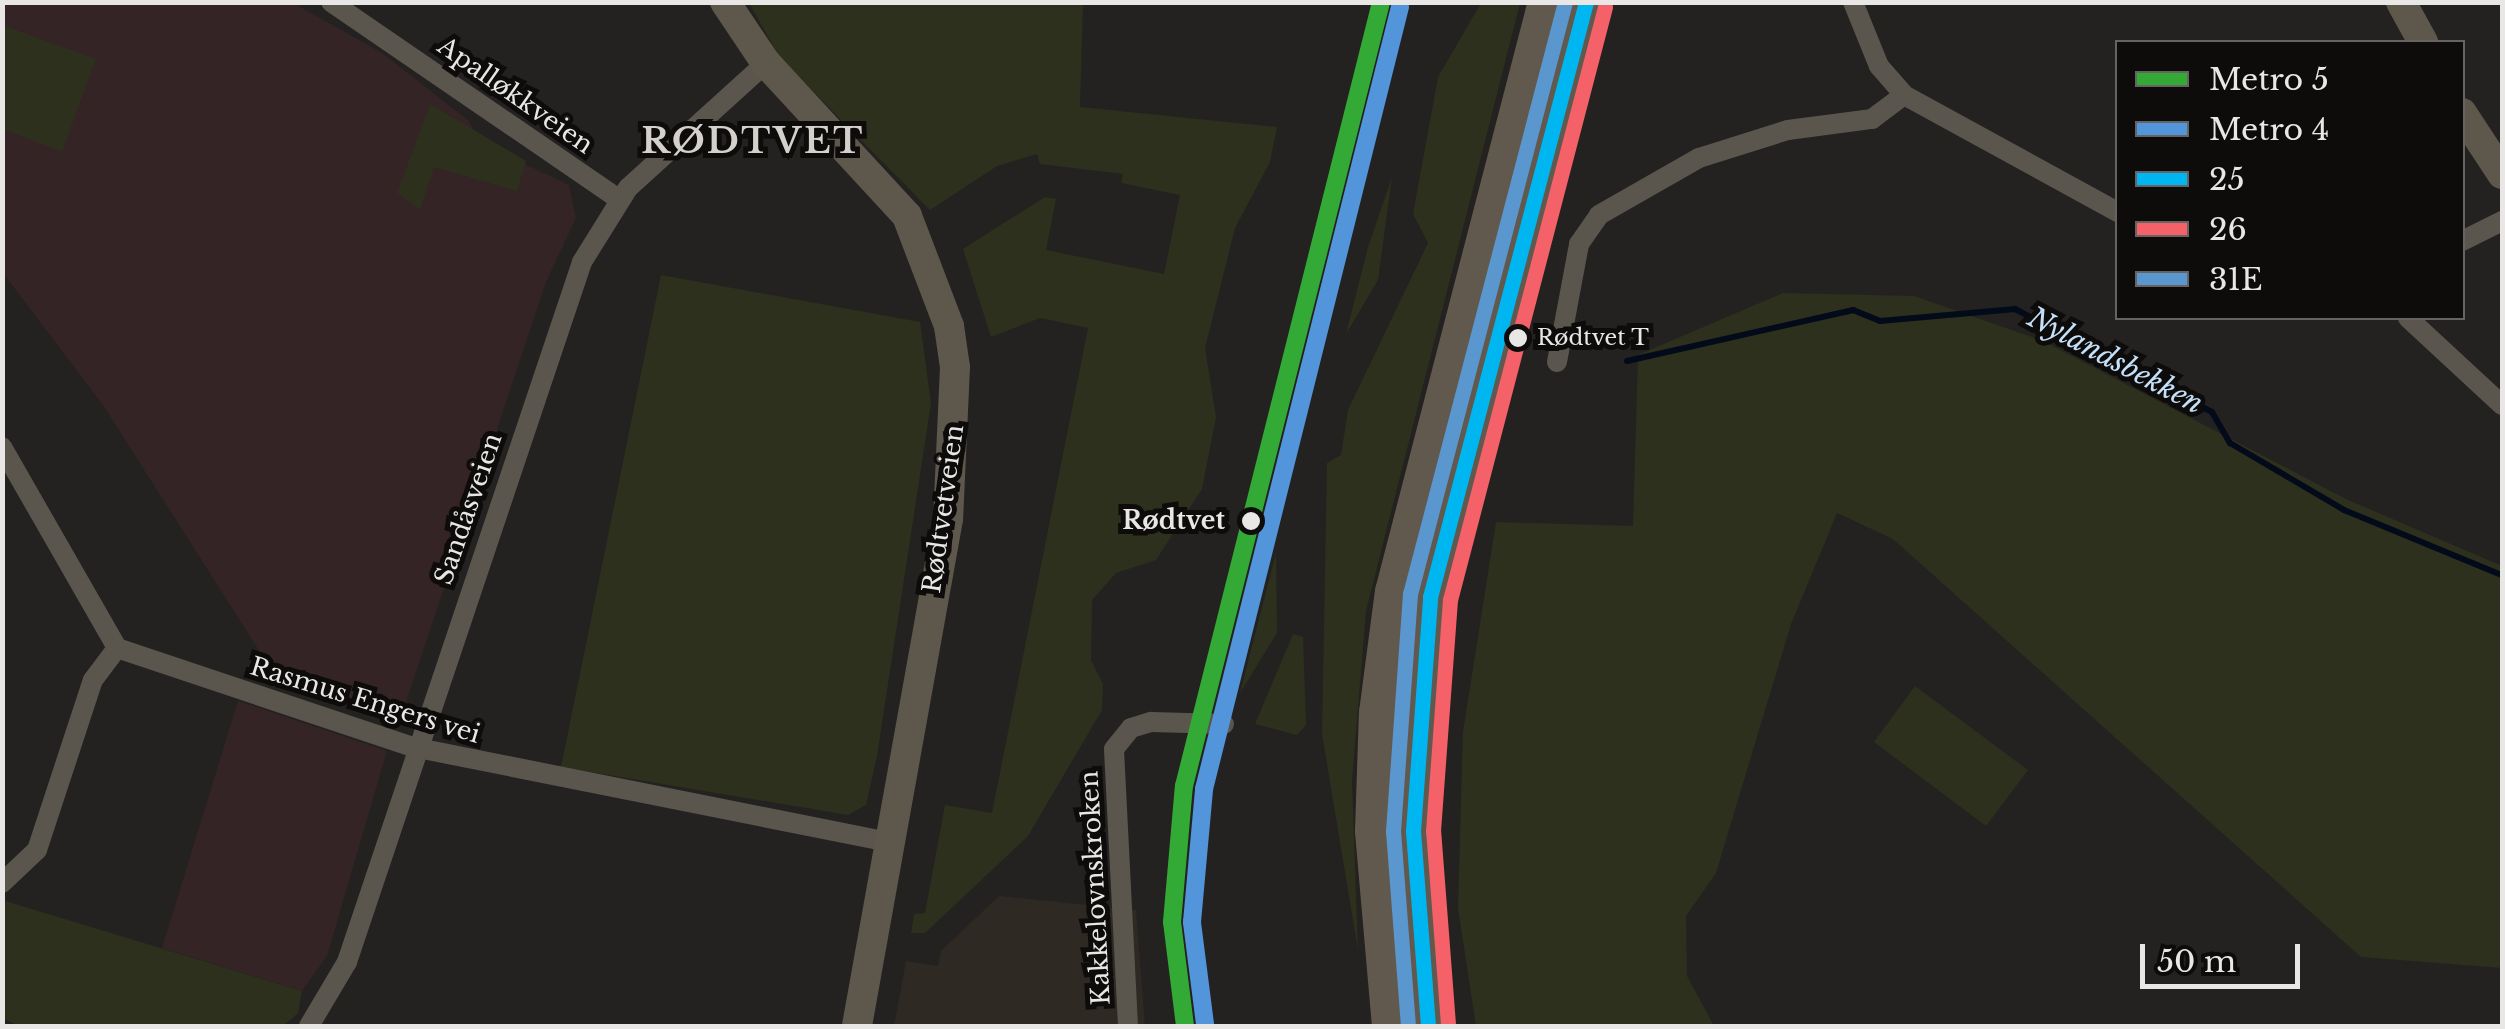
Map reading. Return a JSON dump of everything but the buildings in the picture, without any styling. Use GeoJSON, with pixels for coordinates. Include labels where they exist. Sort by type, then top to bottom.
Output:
{"type":"FeatureCollection","features":[{"type":"Feature","properties":{"kind":"highway"},"geometry":{"type":"LineString","coordinates":[[1391,1026],[1374,831],[1391,608],[1420,468],[1574,6]]}},
{"type":"Feature","properties":{"kind":"highway"},"geometry":{"type":"LineString","coordinates":[[1428,1026],[1413,831],[1430,597],[1574,6]]}},
{"type":"Feature","properties":{"kind":"street","name":"Apalløkkveien"},"geometry":{"type":"LineString","coordinates":[[331,2],[619,199]]}},
{"type":"Feature","properties":{"kind":"street","name":"Rødtvetveien"},"geometry":{"type":"LineString","coordinates":[[725,2],[766,63],[907,216],[951,339],[958,431],[948,519],[858,1026]]}},
{"type":"Feature","properties":{"kind":"street"},"geometry":{"type":"LineString","coordinates":[[1852,2],[1879,66],[1904,96],[2115,210]]}},
{"type":"Feature","properties":{"kind":"street"},"geometry":{"type":"LineString","coordinates":[[2402,2],[2422,40]]}},
{"type":"Feature","properties":{"kind":"street","name":"Sandåsveien"},"geometry":{"type":"LineString","coordinates":[[309,1026],[347,962],[413,747],[582,262],[619,199],[766,63]]}},
{"type":"Feature","properties":{"kind":"street"},"geometry":{"type":"LineString","coordinates":[[1558,362],[1579,244],[1599,215],[1711,153],[1788,130],[1872,119],[1904,96]]}},
{"type":"Feature","properties":{"kind":"street"},"geometry":{"type":"LineString","coordinates":[[2465,117],[2502,174]]}},
{"type":"Feature","properties":{"kind":"street"},"geometry":{"type":"LineString","coordinates":[[2465,239],[2502,220]]}},
{"type":"Feature","properties":{"kind":"street"},"geometry":{"type":"LineString","coordinates":[[2410,320],[2502,405]]}},
{"type":"Feature","properties":{"kind":"street"},"geometry":{"type":"LineString","coordinates":[[2,447],[117,648],[93,680],[37,850],[2,883]]}},
{"type":"Feature","properties":{"kind":"street","name":"Rasmus Engers vei"},"geometry":{"type":"LineString","coordinates":[[117,648],[413,747],[889,842]]}},
{"type":"Feature","properties":{"kind":"street","name":"Kakkelovnskroken"},"geometry":{"type":"LineString","coordinates":[[1128,1026],[1114,748],[1131,728],[1152,722],[1224,724]]}},
{"type":"Feature","properties":{"kind":"shaded area"},"geometry":{"type":"Polygon","coordinates":[[[2,3],[293,3],[382,53],[469,121],[480,143],[569,185],[576,218],[546,282],[402,714],[274,674],[103,405],[3,273],[2,3]]]}},
{"type":"Feature","properties":{"kind":"shaded area"},"geometry":{"type":"Polygon","coordinates":[[[238,701],[387,751],[327,956],[302,991],[162,948],[238,701]]]}},
{"type":"Feature","properties":{"kind":"shaded area"},"geometry":{"type":"Polygon","coordinates":[[[999,896],[1136,910],[1145,1026],[894,1026],[906,961],[938,966],[941,951],[999,896]]]}},
{"type":"Feature","properties":{"kind":"green space"},"geometry":{"type":"Polygon","coordinates":[[[749,3],[1083,3],[1080,107],[1277,127],[1270,162],[1235,228],[1205,348],[1216,417],[1202,489],[1156,560],[1116,573],[1092,600],[1091,660],[1103,684],[1102,710],[1028,836],[925,933],[911,933],[914,914],[925,913],[945,805],[992,813],[1088,328],[1040,318],[991,337],[963,249],[1045,197],[1056,199],[1046,250],[1164,274],[1180,195],[1121,183],[1123,174],[1040,164],[1037,154],[997,166],[930,210],[780,58],[749,3]]]}},
{"type":"Feature","properties":{"kind":"green space"},"geometry":{"type":"Polygon","coordinates":[[[1481,3],[1520,3],[1366,611],[1352,781],[1358,950],[1322,734],[1327,463],[1341,455],[1348,410],[1428,243],[1413,214],[1438,77],[1481,3]]]}},
{"type":"Feature","properties":{"kind":"green space"},"geometry":{"type":"Polygon","coordinates":[[[2,25],[96,59],[62,152],[3,129],[2,25]]]}},
{"type":"Feature","properties":{"kind":"green space"},"geometry":{"type":"Polygon","coordinates":[[[430,104],[526,161],[517,191],[434,167],[420,210],[397,193],[430,104]]]}},
{"type":"Feature","properties":{"kind":"green space"},"geometry":{"type":"Polygon","coordinates":[[[1392,177],[1378,280],[1346,334],[1368,247],[1392,177]]]}},
{"type":"Feature","properties":{"kind":"green space"},"geometry":{"type":"Polygon","coordinates":[[[661,275],[920,322],[931,403],[877,756],[866,805],[848,815],[561,767],[661,275]]]}},
{"type":"Feature","properties":{"kind":"green space"},"geometry":{"type":"Polygon","coordinates":[[[1783,293],[1914,296],[2043,341],[2346,499],[2502,566],[2502,968],[2361,957],[1893,539],[1837,513],[1791,624],[1716,873],[1686,916],[1687,976],[1714,1026],[1476,1026],[1458,908],[1463,732],[1496,522],[1633,526],[1638,355],[1783,293]]]}},
{"type":"Feature","properties":{"kind":"green space"},"geometry":{"type":"Polygon","coordinates":[[[1276,553],[1277,633],[1240,693],[1276,553]]]}},
{"type":"Feature","properties":{"kind":"green space"},"geometry":{"type":"Polygon","coordinates":[[[1293,634],[1303,637],[1306,725],[1297,735],[1255,724],[1293,634]]]}},
{"type":"Feature","properties":{"kind":"green space"},"geometry":{"type":"Polygon","coordinates":[[[1915,686],[2028,770],[1986,826],[1874,742],[1915,686]]]}},
{"type":"Feature","properties":{"kind":"green space"},"geometry":{"type":"Polygon","coordinates":[[[2,900],[302,991],[298,1013],[283,1026],[19,1026],[3,1018],[2,900]]]}},
{"type":"Feature","properties":{"kind":"waterway","name":"Nylandsbekken"},"geometry":{"type":"LineString","coordinates":[[1627,361],[1853,310],[1880,321],[2015,309],[2212,412],[2230,443],[2344,510],[2502,575]]}},
{"type":"Feature","properties":{"kind":"metro line","name":"5"},"geometry":{"type":"LineString","coordinates":[[1185,1026],[1172,922],[1184,786],[1381,2]]}},
{"type":"Feature","properties":{"kind":"metro line","name":"4"},"geometry":{"type":"LineString","coordinates":[[1205,1024],[1192,922],[1204,789],[1400,7]]}},
{"type":"Feature","properties":{"kind":"transit line","name":"31E"},"geometry":{"type":"LineString","coordinates":[[1408,1026],[1393,831],[1410,594],[1565,2]]}},
{"type":"Feature","properties":{"kind":"transit line","name":"25"},"geometry":{"type":"LineString","coordinates":[[1428,1026],[1413,831],[1430,597],[1586,2]]}},
{"type":"Feature","properties":{"kind":"transit line","name":"26"},"geometry":{"type":"LineString","coordinates":[[1448,1024],[1433,831],[1450,600],[1605,7]]}},
{"type":"Feature","properties":{"kind":"place","name":"Rødtvet T"},"geometry":{"type":"Point","coordinates":[1518,338]}},
{"type":"Feature","properties":{"kind":"place","name":"Rødtvet"},"geometry":{"type":"Point","coordinates":[1251,521]}},
{"type":"Feature","properties":{"kind":"district","name":"RØDTVET"},"geometry":{"type":"Point","coordinates":[753,141]}}]}
